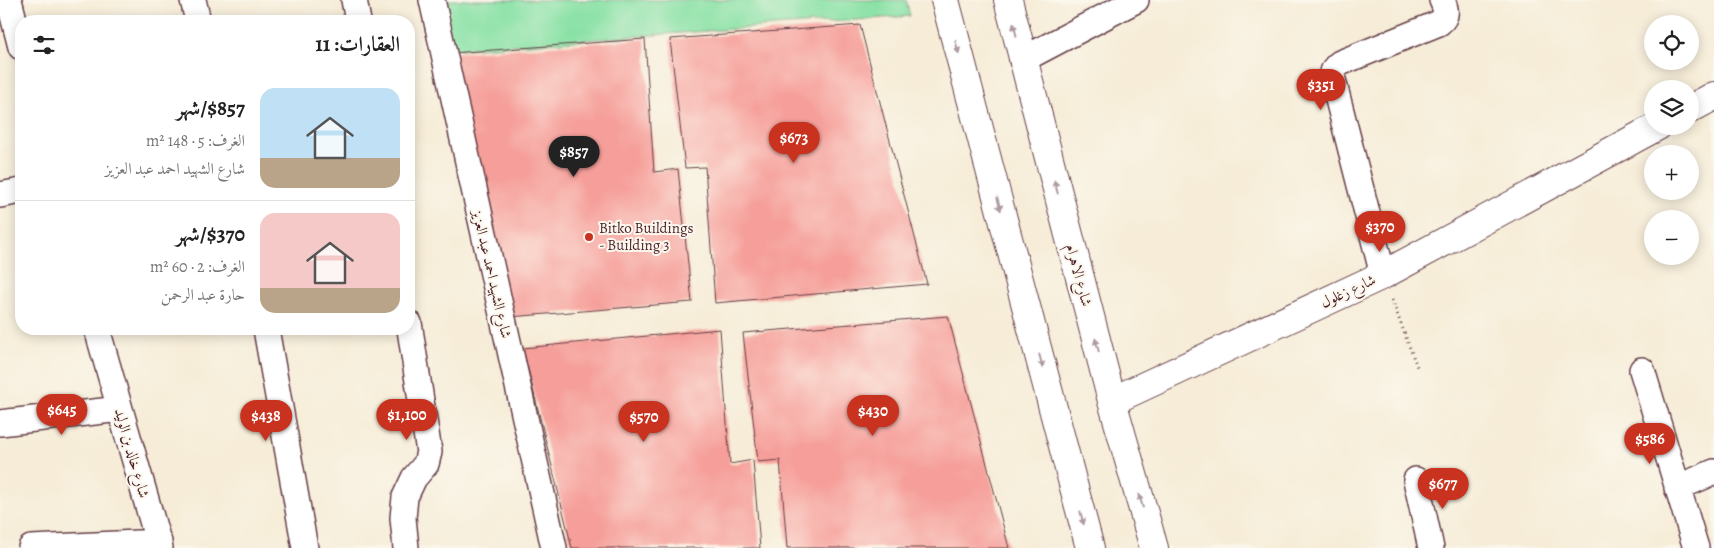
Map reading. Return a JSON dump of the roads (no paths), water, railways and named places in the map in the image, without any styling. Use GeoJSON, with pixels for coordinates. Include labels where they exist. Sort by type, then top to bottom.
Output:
{"type":"FeatureCollection","features":[{"type":"Feature","properties":{"kind":"main road"},"geometry":{"type":"LineString","coordinates":[[945,0],[1090,548]]}},
{"type":"Feature","properties":{"kind":"main road","name":"شارع الاهرام"},"geometry":{"type":"LineString","coordinates":[[1008,0],[1022,60],[1112,401],[1154,548]]}},
{"type":"Feature","properties":{"kind":"main road"},"geometry":{"type":"LineString","coordinates":[[1699,104],[1714,96]]}},
{"type":"Feature","properties":{"kind":"main road","name":"شارع زغلول"},"geometry":{"type":"LineString","coordinates":[[1112,401],[1383,275],[1644,134]]}},
{"type":"Feature","properties":{"kind":"street"},"geometry":{"type":"LineString","coordinates":[[9,0],[15,24]]}},
{"type":"Feature","properties":{"kind":"street"},"geometry":{"type":"LineString","coordinates":[[193,0],[197,15]]}},
{"type":"Feature","properties":{"kind":"street"},"geometry":{"type":"LineString","coordinates":[[354,0],[357,15]]}},
{"type":"Feature","properties":{"kind":"street","name":"شارع الشهيد احمد عبد العزيز"},"geometry":{"type":"LineString","coordinates":[[432,0],[554,548]]}},
{"type":"Feature","properties":{"kind":"street"},"geometry":{"type":"LineString","coordinates":[[1022,60],[1136,0]]}},
{"type":"Feature","properties":{"kind":"street"},"geometry":{"type":"LineString","coordinates":[[1383,275],[1332,76],[1336,65],[1340,63],[1439,23],[1443,20],[1446,12],[1442,0]]}},
{"type":"Feature","properties":{"kind":"street"},"geometry":{"type":"LineString","coordinates":[[0,195],[15,191]]}},
{"type":"Feature","properties":{"kind":"street","name":"شارع خالد بن الوليد"},"geometry":{"type":"LineString","coordinates":[[99,335],[159,545]]}},
{"type":"Feature","properties":{"kind":"street"},"geometry":{"type":"LineString","coordinates":[[267,335],[305,548]]}},
{"type":"Feature","properties":{"kind":"street"},"geometry":{"type":"LineString","coordinates":[[406,548],[403,518],[405,498],[414,478],[426,464],[429,452],[411,335]]}},
{"type":"Feature","properties":{"kind":"street"},"geometry":{"type":"LineString","coordinates":[[1642,370],[1696,548]]}},
{"type":"Feature","properties":{"kind":"street"},"geometry":{"type":"LineString","coordinates":[[0,423],[120,409]]}},
{"type":"Feature","properties":{"kind":"street"},"geometry":{"type":"LineString","coordinates":[[1678,488],[1714,472]]}},
{"type":"Feature","properties":{"kind":"street"},"geometry":{"type":"LineString","coordinates":[[1416,480],[1431,548]]}},
{"type":"Feature","properties":{"kind":"street"},"geometry":{"type":"LineString","coordinates":[[31,548],[159,545]]}},
{"type":"Feature","properties":{"kind":"place","name":"Bitko Buildings - Building 3"},"geometry":{"type":"Point","coordinates":[589,237]}}]}
